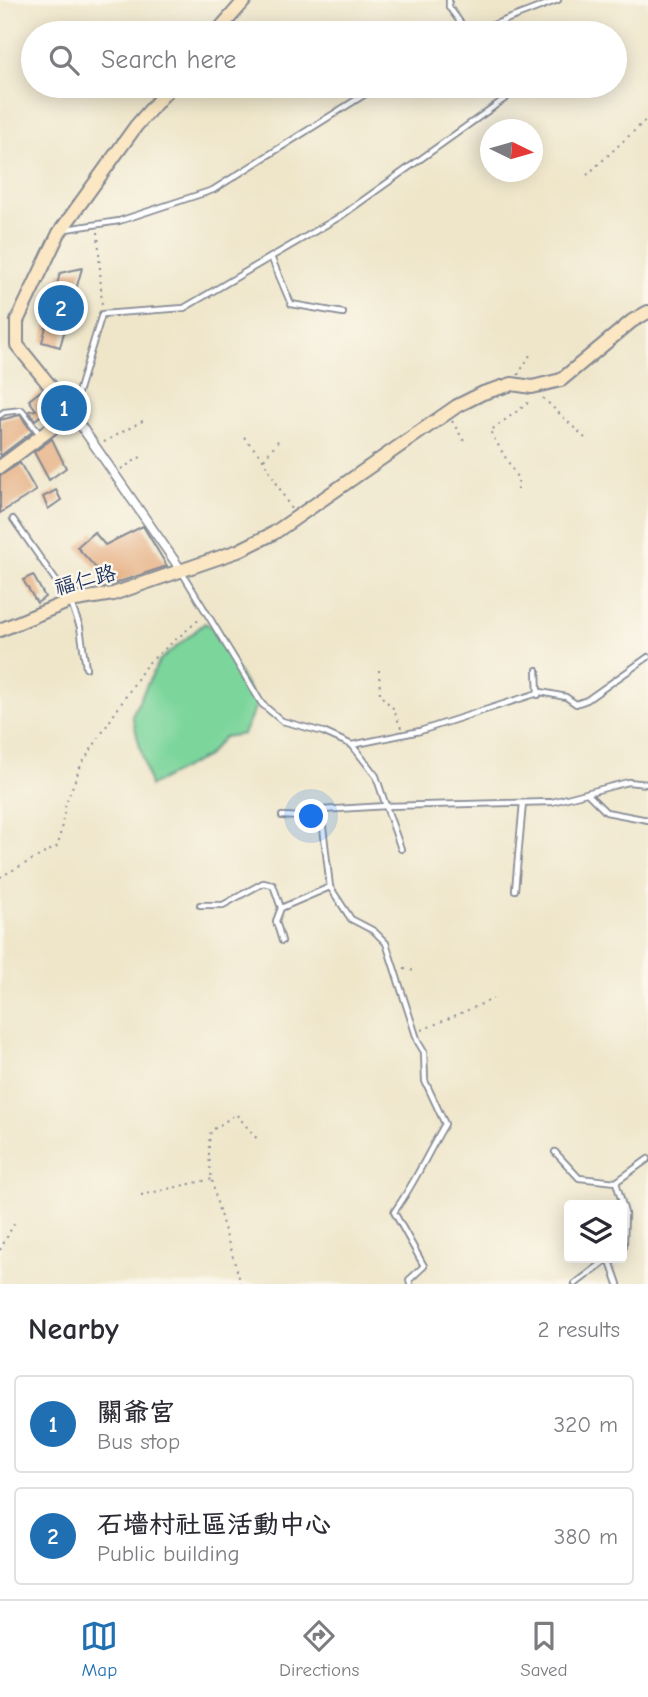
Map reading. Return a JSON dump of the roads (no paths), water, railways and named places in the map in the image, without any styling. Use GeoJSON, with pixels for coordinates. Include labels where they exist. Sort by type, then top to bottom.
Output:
{"type":"FeatureCollection","features":[{"type":"Feature","properties":{"kind":"street"},"geometry":{"type":"LineString","coordinates":[[227,21],[245,0]]}},
{"type":"Feature","properties":{"kind":"street"},"geometry":{"type":"LineString","coordinates":[[160,98],[136,126],[61,230],[18,321],[17,345],[72,413],[181,570]]}},
{"type":"Feature","properties":{"kind":"street","name":"福仁路"},"geometry":{"type":"LineString","coordinates":[[0,630],[70,601],[113,594],[238,551],[274,533],[447,414],[482,393],[512,384],[532,387],[561,380],[632,321],[648,312]]}},
{"type":"Feature","properties":{"kind":"street"},"geometry":{"type":"LineString","coordinates":[[0,467],[72,413]]}},
{"type":"Feature","properties":{"kind":"lane"},"geometry":{"type":"LineString","coordinates":[[449,0],[449,7],[460,21]]}},
{"type":"Feature","properties":{"kind":"lane"},"geometry":{"type":"LineString","coordinates":[[502,21],[558,0]]}},
{"type":"Feature","properties":{"kind":"lane"},"geometry":{"type":"LineString","coordinates":[[61,230],[119,221],[213,190],[359,98]]}},
{"type":"Feature","properties":{"kind":"lane"},"geometry":{"type":"LineString","coordinates":[[72,413],[102,314],[184,308],[341,216],[506,98]]}},
{"type":"Feature","properties":{"kind":"lane"},"geometry":{"type":"LineString","coordinates":[[271,257],[290,304],[343,313]]}},
{"type":"Feature","properties":{"kind":"lane"},"geometry":{"type":"LineString","coordinates":[[0,415],[22,410],[42,438]]}},
{"type":"Feature","properties":{"kind":"lane"},"geometry":{"type":"LineString","coordinates":[[13,519],[70,601],[80,627],[86,668]]}},
{"type":"Feature","properties":{"kind":"lane"},"geometry":{"type":"LineString","coordinates":[[181,570],[262,704],[282,721],[323,732],[352,745],[376,776],[401,849]]}},
{"type":"Feature","properties":{"kind":"lane"},"geometry":{"type":"LineString","coordinates":[[352,745],[402,735],[541,692],[566,697],[576,704],[587,700],[648,657]]}},
{"type":"Feature","properties":{"kind":"lane"},"geometry":{"type":"LineString","coordinates":[[537,670],[538,695]]}},
{"type":"Feature","properties":{"kind":"lane"},"geometry":{"type":"LineString","coordinates":[[410,1284],[408,1280],[424,1266],[394,1212],[416,1181],[427,1154],[445,1124],[425,1081],[424,1052],[415,1033],[386,943],[374,931],[351,919],[330,887],[320,810],[552,802],[628,782],[648,783]]}},
{"type":"Feature","properties":{"kind":"lane"},"geometry":{"type":"LineString","coordinates":[[587,793],[606,812],[648,820]]}},
{"type":"Feature","properties":{"kind":"lane"},"geometry":{"type":"LineString","coordinates":[[515,890],[523,803]]}},
{"type":"Feature","properties":{"kind":"lane"},"geometry":{"type":"LineString","coordinates":[[282,816],[322,818]]}},
{"type":"Feature","properties":{"kind":"lane"},"geometry":{"type":"LineString","coordinates":[[200,905],[223,905],[262,883],[273,884],[282,908]]}},
{"type":"Feature","properties":{"kind":"lane"},"geometry":{"type":"LineString","coordinates":[[282,941],[276,922],[282,908],[330,887]]}},
{"type":"Feature","properties":{"kind":"lane"},"geometry":{"type":"LineString","coordinates":[[555,1152],[579,1178],[616,1182],[648,1159]]}},
{"type":"Feature","properties":{"kind":"lane"},"geometry":{"type":"LineString","coordinates":[[616,1182],[621,1200]]}},
{"type":"Feature","properties":{"kind":"lane"},"geometry":{"type":"LineString","coordinates":[[575,1284],[602,1263]]}},
{"type":"Feature","properties":{"kind":"lane"},"geometry":{"type":"LineString","coordinates":[[611,1263],[618,1284]]}},
{"type":"Feature","properties":{"kind":"place","name":"石墻村社區活動中心"},"geometry":{"type":"Point","coordinates":[61,308]}},
{"type":"Feature","properties":{"kind":"place","name":"關爺宮"},"geometry":{"type":"Point","coordinates":[64,408]}}]}
